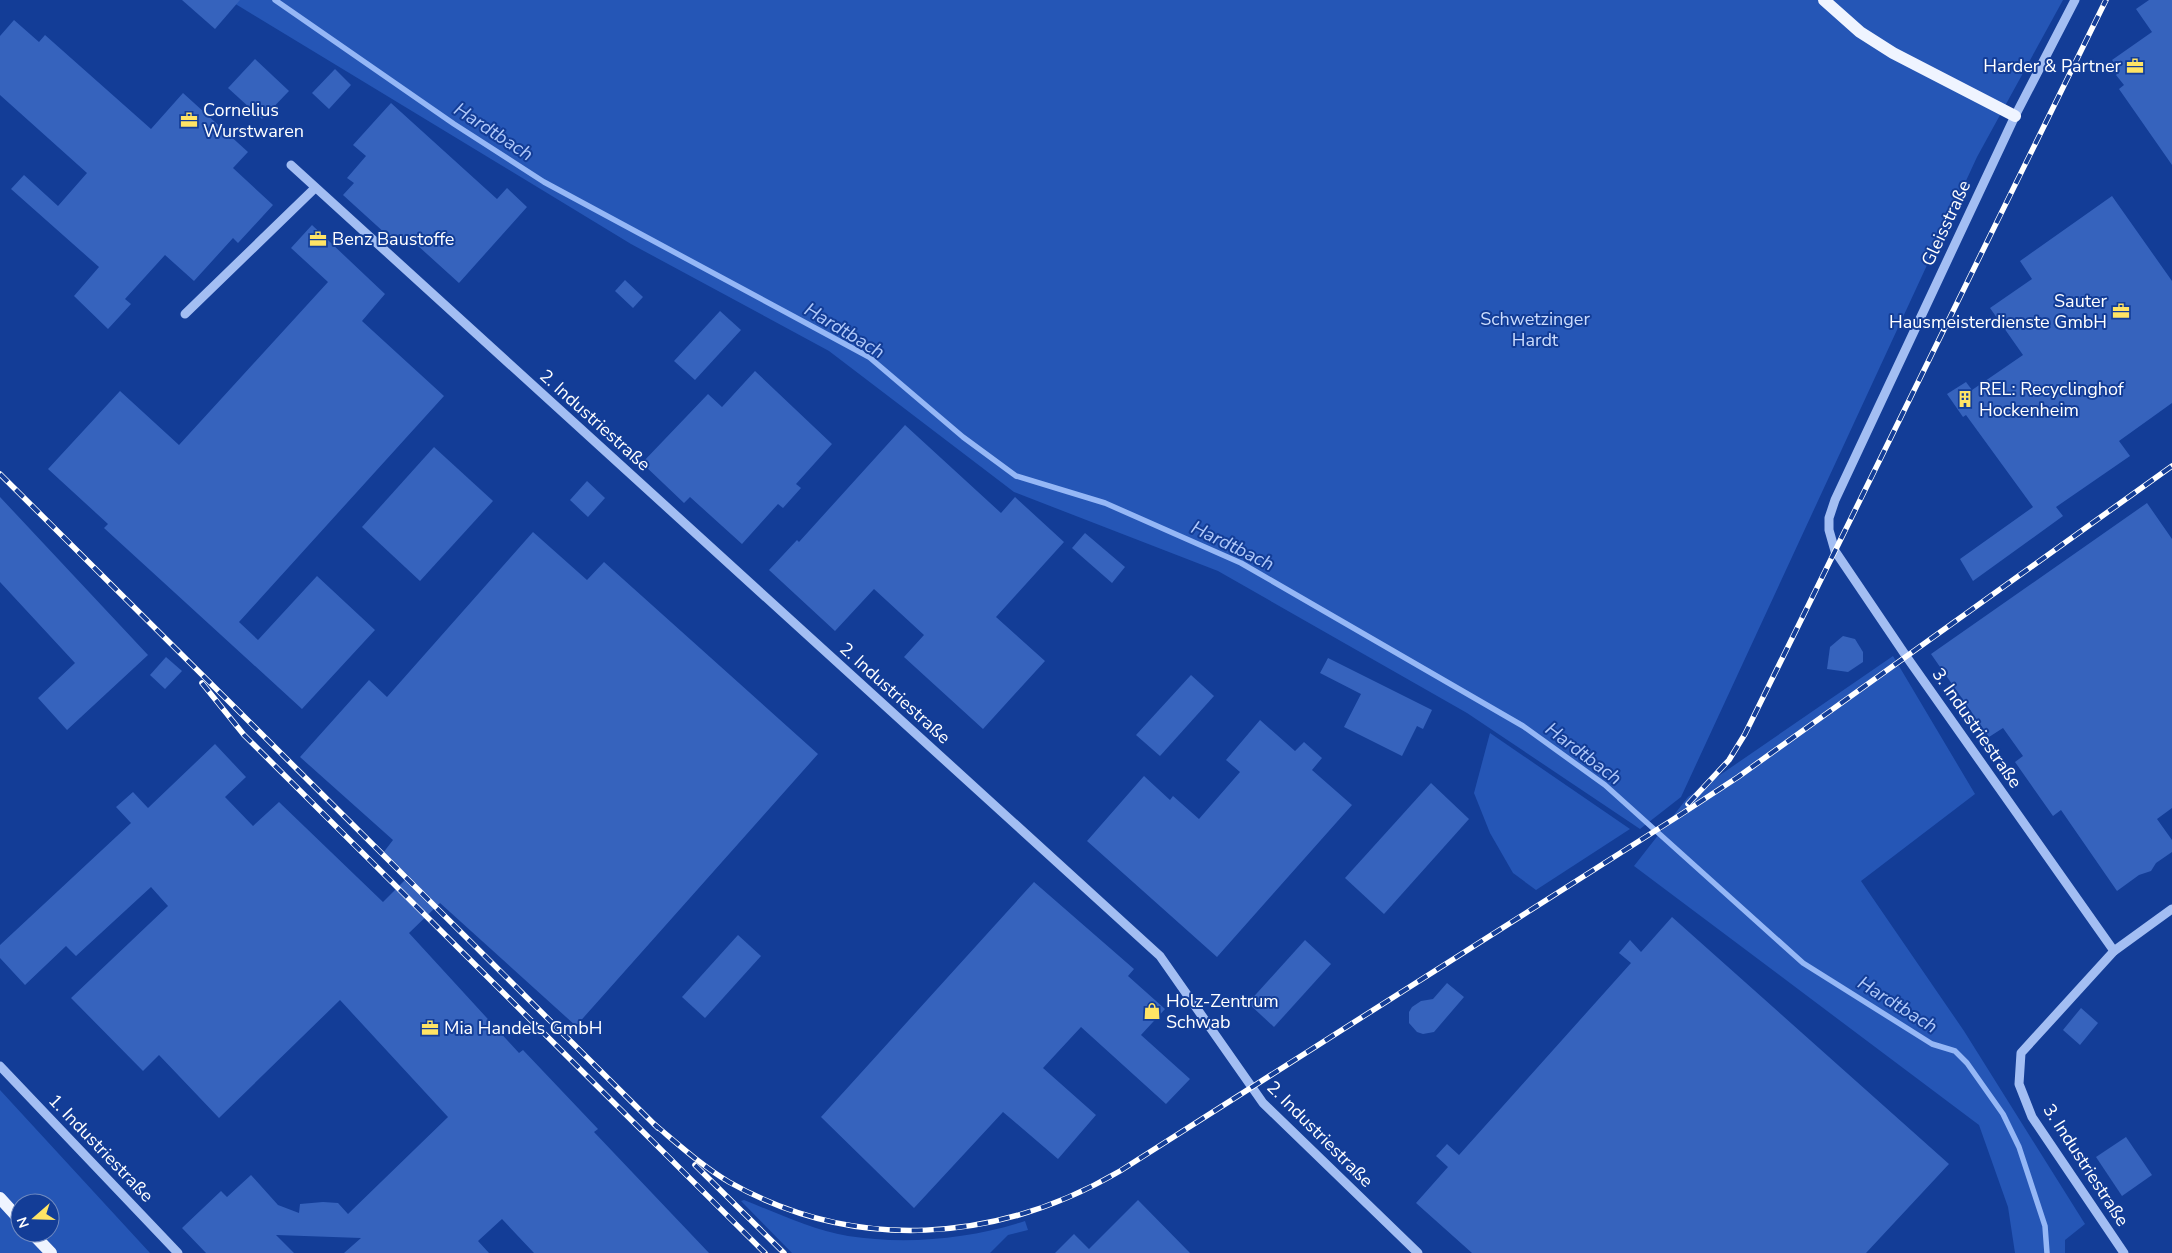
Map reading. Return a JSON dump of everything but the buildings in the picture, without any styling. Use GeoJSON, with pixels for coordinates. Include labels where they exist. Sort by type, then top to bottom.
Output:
{"type":"FeatureCollection","features":[{"type":"Feature","properties":{"kind":"main road"},"geometry":{"type":"LineString","coordinates":[[1824,0],[1860,32],[1893,53],[2015,116]]}},
{"type":"Feature","properties":{"kind":"main road"},"geometry":{"type":"LineString","coordinates":[[0,1198],[10,1209]]}},
{"type":"Feature","properties":{"kind":"main road"},"geometry":{"type":"LineString","coordinates":[[42,1243],[51,1253]]}},
{"type":"Feature","properties":{"kind":"street","name":"Gleisstraße"},"geometry":{"type":"LineString","coordinates":[[1829,518],[1835,500],[2015,116],[2075,0]]}},
{"type":"Feature","properties":{"kind":"street","name":"2. Industriestraße"},"geometry":{"type":"LineString","coordinates":[[290,165],[1160,956],[1263,1103],[1418,1253]]}},
{"type":"Feature","properties":{"kind":"street"},"geometry":{"type":"LineString","coordinates":[[185,314],[315,188]]}},
{"type":"Feature","properties":{"kind":"street","name":"3. Industriestraße"},"geometry":{"type":"LineString","coordinates":[[1829,518],[1829,530],[1835,551],[1906,656],[2114,951]]}},
{"type":"Feature","properties":{"kind":"street","name":"3. Industriestraße"},"geometry":{"type":"LineString","coordinates":[[2124,1253],[2032,1117],[2019,1084],[2021,1053],[2114,951],[2172,909]]}},
{"type":"Feature","properties":{"kind":"street","name":"1. Industriestraße"},"geometry":{"type":"LineString","coordinates":[[0,1066],[178,1253]]}},
{"type":"Feature","properties":{"kind":"green space","name":"Schwetzinger Hardt"},"geometry":{"type":"Polygon","coordinates":[[[229,0],[2063,0],[1977,157],[1681,797],[1640,829],[1467,713],[1218,571],[1014,492],[829,351],[631,244],[229,0]]]}},
{"type":"Feature","properties":{"kind":"green space"},"geometry":{"type":"Polygon","coordinates":[[[1893,656],[1975,794],[1861,881],[1964,1031],[2085,1224],[2065,1240],[2065,1253],[2015,1253],[2008,1207],[1979,1125],[1634,866],[1688,797],[1893,656]]]}},
{"type":"Feature","properties":{"kind":"green space"},"geometry":{"type":"Polygon","coordinates":[[[1490,733],[1630,829],[1536,890],[1513,873],[1490,833],[1474,793],[1490,733]]]}},
{"type":"Feature","properties":{"kind":"green space"},"geometry":{"type":"Polygon","coordinates":[[[0,1090],[150,1253],[0,1253],[0,1090]]]}},
{"type":"Feature","properties":{"kind":"green space"},"geometry":{"type":"Polygon","coordinates":[[[744,1200],[821,1230],[870,1239],[938,1239],[982,1232],[1025,1221],[1028,1230],[1008,1235],[990,1253],[792,1253],[741,1201],[744,1200]]]}},
{"type":"Feature","properties":{"kind":"waterway","name":"Hardtbach"},"geometry":{"type":"LineString","coordinates":[[275,0],[454,124],[544,182],[869,357],[963,437],[1016,476],[1105,503],[1241,563],[1523,726],[1605,785],[1803,963],[1932,1044],[1955,1051],[1967,1063],[2003,1114],[2019,1147],[2045,1226],[2047,1253]]}},
{"type":"Feature","properties":{"kind":"railway"},"geometry":{"type":"LineString","coordinates":[[1688,804],[1729,760],[1745,734],[2106,0]]}},
{"type":"Feature","properties":{"kind":"railway"},"geometry":{"type":"LineString","coordinates":[[654,1124],[719,1176],[777,1205],[826,1220],[876,1229],[926,1230],[975,1225],[1025,1213],[1073,1195],[1120,1171],[1738,777],[2172,466]]}},
{"type":"Feature","properties":{"kind":"railway"},"geometry":{"type":"LineString","coordinates":[[0,474],[658,1128]]}},
{"type":"Feature","properties":{"kind":"railway"},"geometry":{"type":"LineString","coordinates":[[202,683],[244,735],[765,1253]]}},
{"type":"Feature","properties":{"kind":"railway"},"geometry":{"type":"LineString","coordinates":[[695,1165],[784,1253]]}},
{"type":"Feature","properties":{"kind":"place","name":"Harder & Partner"},"geometry":{"type":"Point","coordinates":[2135,66]}},
{"type":"Feature","properties":{"kind":"place","name":"Cornelius Wurstwaren"},"geometry":{"type":"Point","coordinates":[189,120]}},
{"type":"Feature","properties":{"kind":"place","name":"Benz Baustoffe"},"geometry":{"type":"Point","coordinates":[318,239]}},
{"type":"Feature","properties":{"kind":"place","name":"Sauter Hausmeisterdienste GmbH"},"geometry":{"type":"Point","coordinates":[2121,311]}},
{"type":"Feature","properties":{"kind":"place","name":"REL: Recyclinghof Hockenheim"},"geometry":{"type":"Point","coordinates":[1965,399]}},
{"type":"Feature","properties":{"kind":"place","name":"Holz-Zentrum Schwab"},"geometry":{"type":"Point","coordinates":[1152,1011]}},
{"type":"Feature","properties":{"kind":"place","name":"Mia Handels GmbH"},"geometry":{"type":"Point","coordinates":[430,1028]}}]}
